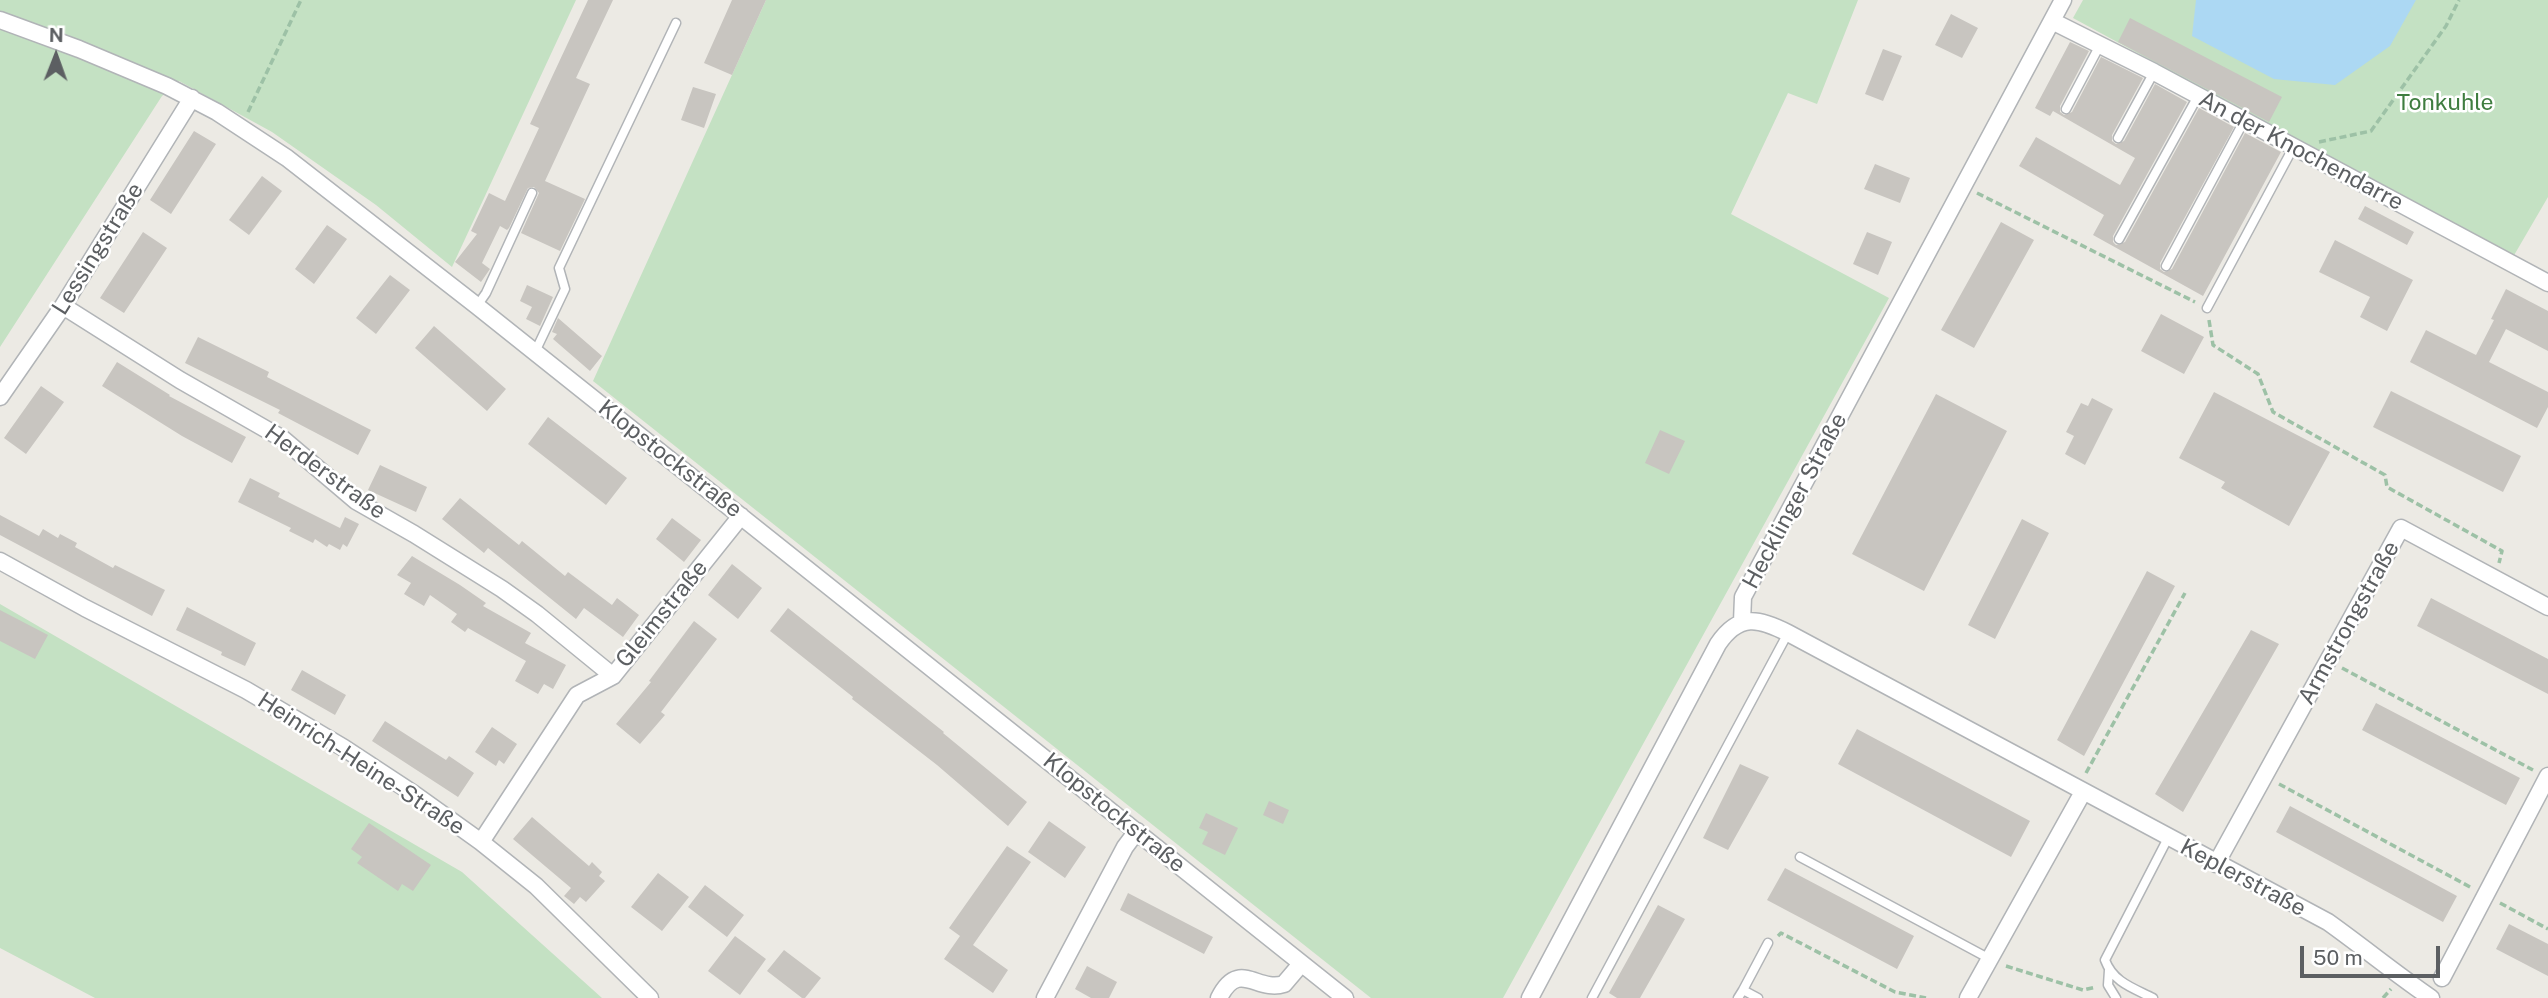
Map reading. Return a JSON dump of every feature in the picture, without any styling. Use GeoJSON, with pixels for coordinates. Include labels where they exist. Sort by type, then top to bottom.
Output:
{"type":"FeatureCollection","features":[{"type":"Feature","properties":{"kind":"street","name":"Hecklinger Straße"},"geometry":{"type":"LineString","coordinates":[[1530,998],[1718,644],[1724,634],[1742,622],[1743,597],[2063,0]]}},
{"type":"Feature","properties":{"kind":"street","name":"Klopstockstraße"},"geometry":{"type":"LineString","coordinates":[[0,20],[124,68],[192,98],[288,158],[1345,998]]}},
{"type":"Feature","properties":{"kind":"street","name":"An der Knochendarre"},"geometry":{"type":"LineString","coordinates":[[2052,20],[2548,283]]}},
{"type":"Feature","properties":{"kind":"street","name":"Lessingstraße"},"geometry":{"type":"LineString","coordinates":[[0,397],[63,306],[192,98]]}},
{"type":"Feature","properties":{"kind":"street","name":"Herderstraße"},"geometry":{"type":"LineString","coordinates":[[63,306],[180,380],[283,439],[356,501],[502,589],[613,676]]}},
{"type":"Feature","properties":{"kind":"street","name":"Gleimstraße"},"geometry":{"type":"LineString","coordinates":[[481,842],[577,695],[613,676],[741,516]]}},
{"type":"Feature","properties":{"kind":"street","name":"Armstrongstraße"},"geometry":{"type":"LineString","coordinates":[[2216,864],[2401,528],[2548,607]]}},
{"type":"Feature","properties":{"kind":"street","name":"Heinrich-Heine-Straße"},"geometry":{"type":"LineString","coordinates":[[0,561],[294,718],[414,794],[536,886],[650,998]]}},
{"type":"Feature","properties":{"kind":"street","name":"Keplerstraße"},"geometry":{"type":"LineString","coordinates":[[1742,622],[1762,622],[1788,633],[2328,922],[2430,998]]}},
{"type":"Feature","properties":{"kind":"street"},"geometry":{"type":"LineString","coordinates":[[2442,978],[2548,777]]}},
{"type":"Feature","properties":{"kind":"street"},"geometry":{"type":"LineString","coordinates":[[1968,998],[2083,792]]}},
{"type":"Feature","properties":{"kind":"street"},"geometry":{"type":"LineString","coordinates":[[1045,998],[1125,847],[1137,831]]}},
{"type":"Feature","properties":{"kind":"street"},"geometry":{"type":"LineString","coordinates":[[1219,998],[1226,984],[1235,979],[1245,978],[1270,986],[1284,984],[1301,964]]}},
{"type":"Feature","properties":{"kind":"lane"},"geometry":{"type":"LineString","coordinates":[[535,352],[565,289],[559,268],[676,23]]}},
{"type":"Feature","properties":{"kind":"lane"},"geometry":{"type":"LineString","coordinates":[[2066,109],[2100,45]]}},
{"type":"Feature","properties":{"kind":"lane"},"geometry":{"type":"LineString","coordinates":[[2118,138],[2154,72]]}},
{"type":"Feature","properties":{"kind":"lane"},"geometry":{"type":"LineString","coordinates":[[2119,239],[2199,96]]}},
{"type":"Feature","properties":{"kind":"lane"},"geometry":{"type":"LineString","coordinates":[[2166,266],[2244,121]]}},
{"type":"Feature","properties":{"kind":"lane"},"geometry":{"type":"LineString","coordinates":[[2207,307],[2293,148]]}},
{"type":"Feature","properties":{"kind":"lane"},"geometry":{"type":"LineString","coordinates":[[477,306],[486,293],[532,193]]}},
{"type":"Feature","properties":{"kind":"lane"},"geometry":{"type":"LineString","coordinates":[[1592,998],[1788,633]]}},
{"type":"Feature","properties":{"kind":"lane"},"geometry":{"type":"LineString","coordinates":[[2116,998],[2108,985],[2109,971],[2105,960],[2168,838]]}},
{"type":"Feature","properties":{"kind":"lane"},"geometry":{"type":"LineString","coordinates":[[1800,857],[1990,959]]}},
{"type":"Feature","properties":{"kind":"lane"},"geometry":{"type":"LineString","coordinates":[[1759,998],[1741,994],[1768,943]]}},
{"type":"Feature","properties":{"kind":"lane"},"geometry":{"type":"LineString","coordinates":[[2109,971],[2119,981],[2153,998]]}},
{"type":"Feature","properties":{"kind":"lane"},"geometry":{"type":"LineString","coordinates":[[2430,998],[2442,978]]}},
{"type":"Feature","properties":{"kind":"path"},"geometry":{"type":"LineString","coordinates":[[241,127],[301,0]]}},
{"type":"Feature","properties":{"kind":"path"},"geometry":{"type":"LineString","coordinates":[[2293,148],[2371,131],[2446,26],[2459,0]]}},
{"type":"Feature","properties":{"kind":"path"},"geometry":{"type":"LineString","coordinates":[[1963,186],[2207,307],[2213,345],[2258,374],[2273,412],[2385,475],[2387,488],[2502,551],[2495,579]]}},
{"type":"Feature","properties":{"kind":"path"},"geometry":{"type":"LineString","coordinates":[[2083,792],[2084,776],[2185,593]]}},
{"type":"Feature","properties":{"kind":"path"},"geometry":{"type":"LineString","coordinates":[[2328,661],[2548,777]]}},
{"type":"Feature","properties":{"kind":"path"},"geometry":{"type":"LineString","coordinates":[[2263,776],[2548,929]]}},
{"type":"Feature","properties":{"kind":"path"},"geometry":{"type":"LineString","coordinates":[[1768,943],[1781,933],[1895,992],[1926,998]]}},
{"type":"Feature","properties":{"kind":"path"},"geometry":{"type":"LineString","coordinates":[[1990,959],[2010,968],[2083,990],[2108,985]]}},
{"type":"Feature","properties":{"kind":"path"},"geometry":{"type":"LineString","coordinates":[[2383,998],[2392,988]]}},
{"type":"Feature","properties":{"kind":"path"},"geometry":{"type":"LineString","coordinates":[[2079,998],[2083,990]]}},
{"type":"Feature","properties":{"kind":"green space"},"geometry":{"type":"Polygon","coordinates":[[[0,0],[576,0],[452,267],[376,205],[272,132],[179,81],[162,96],[0,347],[0,0]]]}},
{"type":"Feature","properties":{"kind":"green space"},"geometry":{"type":"Polygon","coordinates":[[[766,0],[1858,0],[1817,104],[1788,93],[1731,214],[1889,298],[1503,998],[1371,998],[593,381],[766,0]]]}},
{"type":"Feature","properties":{"kind":"green space","name":"Tonkuhle"},"geometry":{"type":"Polygon","coordinates":[[[2083,0],[2548,0],[2548,197],[2513,257],[2073,18],[2083,0]]]}},
{"type":"Feature","properties":{"kind":"green space"},"geometry":{"type":"Polygon","coordinates":[[[0,604],[462,872],[602,998],[95,998],[0,948],[0,604]]]}},
{"type":"Feature","properties":{"kind":"water"},"geometry":{"type":"Polygon","coordinates":[[[2196,0],[2416,0],[2390,46],[2335,85],[2274,79],[2192,36],[2196,0]]]}},
{"type":"Feature","properties":{"kind":"building"},"geometry":{"type":"Polygon","coordinates":[[[588,0],[613,0],[576,78],[590,84],[545,181],[585,199],[560,251],[521,233],[539,193],[534,187],[528,188],[509,228],[507,230],[500,226],[482,263],[490,269],[481,282],[455,262],[477,234],[471,231],[489,193],[505,201],[539,128],[530,124],[588,0]]]}},
{"type":"Feature","properties":{"kind":"building"},"geometry":{"type":"Polygon","coordinates":[[[732,0],[766,0],[732,75],[704,63],[732,0]]]}},
{"type":"Feature","properties":{"kind":"building"},"geometry":{"type":"Polygon","coordinates":[[[1951,14],[1978,28],[1962,58],[1935,45],[1951,14]]]}},
{"type":"Feature","properties":{"kind":"building"},"geometry":{"type":"Polygon","coordinates":[[[2130,18],[2282,97],[2269,122],[2118,42],[2130,18]]]}},
{"type":"Feature","properties":{"kind":"building"},"geometry":{"type":"Polygon","coordinates":[[[2070,42],[2089,51],[2060,106],[2060,112],[2064,115],[2072,112],[2101,57],[2143,78],[2112,135],[2112,141],[2116,144],[2124,141],[2155,84],[2187,102],[2113,236],[2116,245],[2125,242],[2199,108],[2234,127],[2160,263],[2160,269],[2164,272],[2172,269],[2245,133],[2281,152],[2203,296],[2093,235],[2104,215],[2019,166],[2036,137],[2120,185],[2135,158],[2053,111],[2050,116],[2035,108],[2070,42]]]}},
{"type":"Feature","properties":{"kind":"building"},"geometry":{"type":"Polygon","coordinates":[[[1883,49],[1902,56],[1883,101],[1865,94],[1883,49]]]}},
{"type":"Feature","properties":{"kind":"building"},"geometry":{"type":"Polygon","coordinates":[[[693,87],[716,94],[704,128],[681,120],[693,87]]]}},
{"type":"Feature","properties":{"kind":"building"},"geometry":{"type":"Polygon","coordinates":[[[194,131],[216,144],[171,214],[150,200],[194,131]]]}},
{"type":"Feature","properties":{"kind":"building"},"geometry":{"type":"Polygon","coordinates":[[[1875,164],[1910,178],[1900,203],[1864,189],[1875,164]]]}},
{"type":"Feature","properties":{"kind":"building"},"geometry":{"type":"Polygon","coordinates":[[[262,176],[282,191],[249,235],[229,220],[262,176]]]}},
{"type":"Feature","properties":{"kind":"building"},"geometry":{"type":"Polygon","coordinates":[[[2365,206],[2414,232],[2407,245],[2358,219],[2365,206]]]}},
{"type":"Feature","properties":{"kind":"building"},"geometry":{"type":"Polygon","coordinates":[[[2001,222],[2034,240],[1974,348],[1941,330],[2001,222]]]}},
{"type":"Feature","properties":{"kind":"building"},"geometry":{"type":"Polygon","coordinates":[[[327,225],[347,239],[314,284],[295,269],[327,225]]]}},
{"type":"Feature","properties":{"kind":"building"},"geometry":{"type":"Polygon","coordinates":[[[143,232],[167,248],[124,313],[100,298],[143,232]]]}},
{"type":"Feature","properties":{"kind":"building"},"geometry":{"type":"Polygon","coordinates":[[[1867,232],[1892,242],[1878,275],[1853,264],[1867,232]]]}},
{"type":"Feature","properties":{"kind":"building"},"geometry":{"type":"Polygon","coordinates":[[[2335,240],[2413,280],[2387,331],[2360,317],[2370,297],[2319,272],[2335,240]]]}},
{"type":"Feature","properties":{"kind":"building"},"geometry":{"type":"Polygon","coordinates":[[[390,275],[410,290],[376,334],[356,318],[390,275]]]}},
{"type":"Feature","properties":{"kind":"building"},"geometry":{"type":"Polygon","coordinates":[[[527,285],[553,297],[540,326],[526,319],[532,307],[520,301],[527,285]]]}},
{"type":"Feature","properties":{"kind":"building"},"geometry":{"type":"Polygon","coordinates":[[[2506,289],[2548,311],[2548,351],[2506,329],[2489,362],[2548,392],[2548,407],[2537,428],[2410,362],[2426,330],[2476,355],[2506,289]]]}},
{"type":"Feature","properties":{"kind":"building"},"geometry":{"type":"Polygon","coordinates":[[[2161,314],[2204,337],[2184,374],[2141,351],[2161,314]]]}},
{"type":"Feature","properties":{"kind":"building"},"geometry":{"type":"Polygon","coordinates":[[[558,318],[602,356],[590,371],[553,339],[557,334],[552,332],[558,318]]]}},
{"type":"Feature","properties":{"kind":"building"},"geometry":{"type":"Polygon","coordinates":[[[434,326],[506,389],[487,411],[415,348],[434,326]]]}},
{"type":"Feature","properties":{"kind":"building"},"geometry":{"type":"Polygon","coordinates":[[[198,337],[269,372],[267,377],[371,430],[358,455],[278,413],[280,410],[185,363],[198,337]]]}},
{"type":"Feature","properties":{"kind":"building"},"geometry":{"type":"Polygon","coordinates":[[[117,362],[169,396],[246,437],[232,463],[182,436],[102,386],[117,362]]]}},
{"type":"Feature","properties":{"kind":"building"},"geometry":{"type":"Polygon","coordinates":[[[41,386],[64,402],[26,454],[4,438],[41,386]]]}},
{"type":"Feature","properties":{"kind":"building"},"geometry":{"type":"Polygon","coordinates":[[[2391,391],[2521,456],[2503,492],[2373,427],[2391,391]]]}},
{"type":"Feature","properties":{"kind":"building"},"geometry":{"type":"Polygon","coordinates":[[[2214,392],[2330,452],[2289,526],[2221,488],[2225,482],[2179,458],[2214,392]]]}},
{"type":"Feature","properties":{"kind":"building"},"geometry":{"type":"Polygon","coordinates":[[[1936,394],[2007,431],[1924,591],[1852,554],[1936,394]]]}},
{"type":"Feature","properties":{"kind":"building"},"geometry":{"type":"Polygon","coordinates":[[[2092,398],[2113,409],[2085,465],[2065,454],[2074,436],[2066,432],[2081,403],[2088,406],[2092,398]]]}},
{"type":"Feature","properties":{"kind":"building"},"geometry":{"type":"Polygon","coordinates":[[[548,417],[627,478],[606,505],[528,444],[548,417]]]}},
{"type":"Feature","properties":{"kind":"building"},"geometry":{"type":"Polygon","coordinates":[[[1660,430],[1685,441],[1669,474],[1645,463],[1660,430]]]}},
{"type":"Feature","properties":{"kind":"building"},"geometry":{"type":"Polygon","coordinates":[[[380,465],[427,487],[416,512],[368,490],[380,465]]]}},
{"type":"Feature","properties":{"kind":"building"},"geometry":{"type":"Polygon","coordinates":[[[250,478],[280,493],[278,497],[340,528],[345,517],[359,524],[347,547],[343,544],[340,550],[329,544],[327,547],[315,539],[313,543],[289,531],[291,528],[238,502],[250,478]]]}},
{"type":"Feature","properties":{"kind":"building"},"geometry":{"type":"Polygon","coordinates":[[[460,498],[519,545],[522,541],[565,576],[568,572],[612,605],[617,598],[639,615],[623,637],[584,608],[576,619],[488,548],[484,553],[442,519],[460,498]]]}},
{"type":"Feature","properties":{"kind":"building"},"geometry":{"type":"Polygon","coordinates":[[[0,515],[39,536],[43,529],[58,538],[60,534],[77,543],[75,547],[113,568],[115,565],[165,590],[152,616],[0,535],[0,515]]]}},
{"type":"Feature","properties":{"kind":"building"},"geometry":{"type":"Polygon","coordinates":[[[672,518],[701,540],[684,562],[656,539],[672,518]]]}},
{"type":"Feature","properties":{"kind":"building"},"geometry":{"type":"Polygon","coordinates":[[[2022,519],[2049,533],[1995,639],[1968,625],[2022,519]]]}},
{"type":"Feature","properties":{"kind":"building"},"geometry":{"type":"Polygon","coordinates":[[[412,556],[486,603],[483,606],[531,633],[525,643],[566,665],[553,689],[544,684],[538,694],[515,681],[526,661],[468,628],[465,632],[451,622],[457,614],[430,595],[424,606],[404,594],[411,583],[397,575],[412,556]]]}},
{"type":"Feature","properties":{"kind":"building"},"geometry":{"type":"Polygon","coordinates":[[[732,564],[762,588],[738,619],[708,595],[732,564]]]}},
{"type":"Feature","properties":{"kind":"building"},"geometry":{"type":"Polygon","coordinates":[[[2147,571],[2175,586],[2084,756],[2057,740],[2147,571]]]}},
{"type":"Feature","properties":{"kind":"building"},"geometry":{"type":"Polygon","coordinates":[[[2431,598],[2548,659],[2548,694],[2417,626],[2431,598]]]}},
{"type":"Feature","properties":{"kind":"building"},"geometry":{"type":"Polygon","coordinates":[[[187,607],[256,643],[245,666],[176,630],[187,607]]]}},
{"type":"Feature","properties":{"kind":"building"},"geometry":{"type":"Polygon","coordinates":[[[788,608],[1027,802],[1008,826],[937,765],[770,631],[788,608]]]}},
{"type":"Feature","properties":{"kind":"building"},"geometry":{"type":"Polygon","coordinates":[[[0,610],[48,635],[35,659],[0,641],[0,610]]]}},
{"type":"Feature","properties":{"kind":"building"},"geometry":{"type":"Polygon","coordinates":[[[694,621],[717,639],[661,712],[665,715],[640,744],[616,724],[651,682],[649,681],[694,621]]]}},
{"type":"Feature","properties":{"kind":"building"},"geometry":{"type":"Polygon","coordinates":[[[2251,630],[2279,644],[2183,812],[2155,794],[2251,630]]]}},
{"type":"Feature","properties":{"kind":"building"},"geometry":{"type":"Polygon","coordinates":[[[302,670],[346,695],[335,715],[291,690],[302,670]]]}},
{"type":"Feature","properties":{"kind":"building"},"geometry":{"type":"Polygon","coordinates":[[[2376,703],[2520,778],[2506,805],[2362,730],[2376,703]]]}},
{"type":"Feature","properties":{"kind":"building"},"geometry":{"type":"Polygon","coordinates":[[[385,721],[446,760],[449,756],[474,773],[458,797],[372,741],[385,721]]]}},
{"type":"Feature","properties":{"kind":"building"},"geometry":{"type":"Polygon","coordinates":[[[492,727],[517,744],[504,764],[499,760],[496,766],[475,752],[492,727]]]}},
{"type":"Feature","properties":{"kind":"building"},"geometry":{"type":"Polygon","coordinates":[[[1857,729],[2030,821],[2011,857],[1838,764],[1857,729]]]}},
{"type":"Feature","properties":{"kind":"building"},"geometry":{"type":"Polygon","coordinates":[[[1740,764],[1769,777],[1728,850],[1703,838],[1740,764]]]}},
{"type":"Feature","properties":{"kind":"building"},"geometry":{"type":"Polygon","coordinates":[[[1269,801],[1289,810],[1283,824],[1263,815],[1269,801]]]}},
{"type":"Feature","properties":{"kind":"building"},"geometry":{"type":"Polygon","coordinates":[[[2290,806],[2457,896],[2443,922],[2276,832],[2290,806]]]}},
{"type":"Feature","properties":{"kind":"building"},"geometry":{"type":"Polygon","coordinates":[[[1206,813],[1238,828],[1225,855],[1202,844],[1208,832],[1199,828],[1206,813]]]}},
{"type":"Feature","properties":{"kind":"building"},"geometry":{"type":"Polygon","coordinates":[[[532,817],[589,866],[592,862],[602,872],[599,876],[605,881],[586,902],[580,897],[574,904],[564,896],[571,888],[513,839],[532,817]]]}},
{"type":"Feature","properties":{"kind":"building"},"geometry":{"type":"Polygon","coordinates":[[[1049,821],[1086,847],[1065,878],[1028,852],[1049,821]]]}},
{"type":"Feature","properties":{"kind":"building"},"geometry":{"type":"Polygon","coordinates":[[[369,823],[431,865],[413,891],[402,884],[398,891],[357,863],[362,857],[351,849],[369,823]]]}},
{"type":"Feature","properties":{"kind":"building"},"geometry":{"type":"Polygon","coordinates":[[[1007,846],[1031,862],[973,945],[1008,970],[993,993],[944,959],[960,936],[949,928],[1007,846]]]}},
{"type":"Feature","properties":{"kind":"building"},"geometry":{"type":"Polygon","coordinates":[[[1785,868],[1914,936],[1897,969],[1767,900],[1785,868]]]}},
{"type":"Feature","properties":{"kind":"building"},"geometry":{"type":"Polygon","coordinates":[[[658,873],[689,897],[662,931],[631,907],[658,873]]]}},
{"type":"Feature","properties":{"kind":"building"},"geometry":{"type":"Polygon","coordinates":[[[705,885],[744,915],[727,937],[688,907],[705,885]]]}},
{"type":"Feature","properties":{"kind":"building"},"geometry":{"type":"Polygon","coordinates":[[[1128,893],[1213,937],[1204,954],[1120,910],[1128,893]]]}},
{"type":"Feature","properties":{"kind":"building"},"geometry":{"type":"Polygon","coordinates":[[[1658,905],[1685,919],[1640,998],[1617,998],[1609,993],[1658,905]]]}},
{"type":"Feature","properties":{"kind":"building"},"geometry":{"type":"Polygon","coordinates":[[[2509,924],[2548,944],[2548,976],[2496,949],[2509,924]]]}},
{"type":"Feature","properties":{"kind":"building"},"geometry":{"type":"Polygon","coordinates":[[[735,936],[766,959],[740,995],[708,971],[735,936]]]}},
{"type":"Feature","properties":{"kind":"building"},"geometry":{"type":"Polygon","coordinates":[[[784,950],[821,978],[805,998],[767,971],[784,950]]]}},
{"type":"Feature","properties":{"kind":"building"},"geometry":{"type":"Polygon","coordinates":[[[1087,966],[1117,982],[1109,998],[1091,998],[1075,989],[1087,966]]]}}]}
